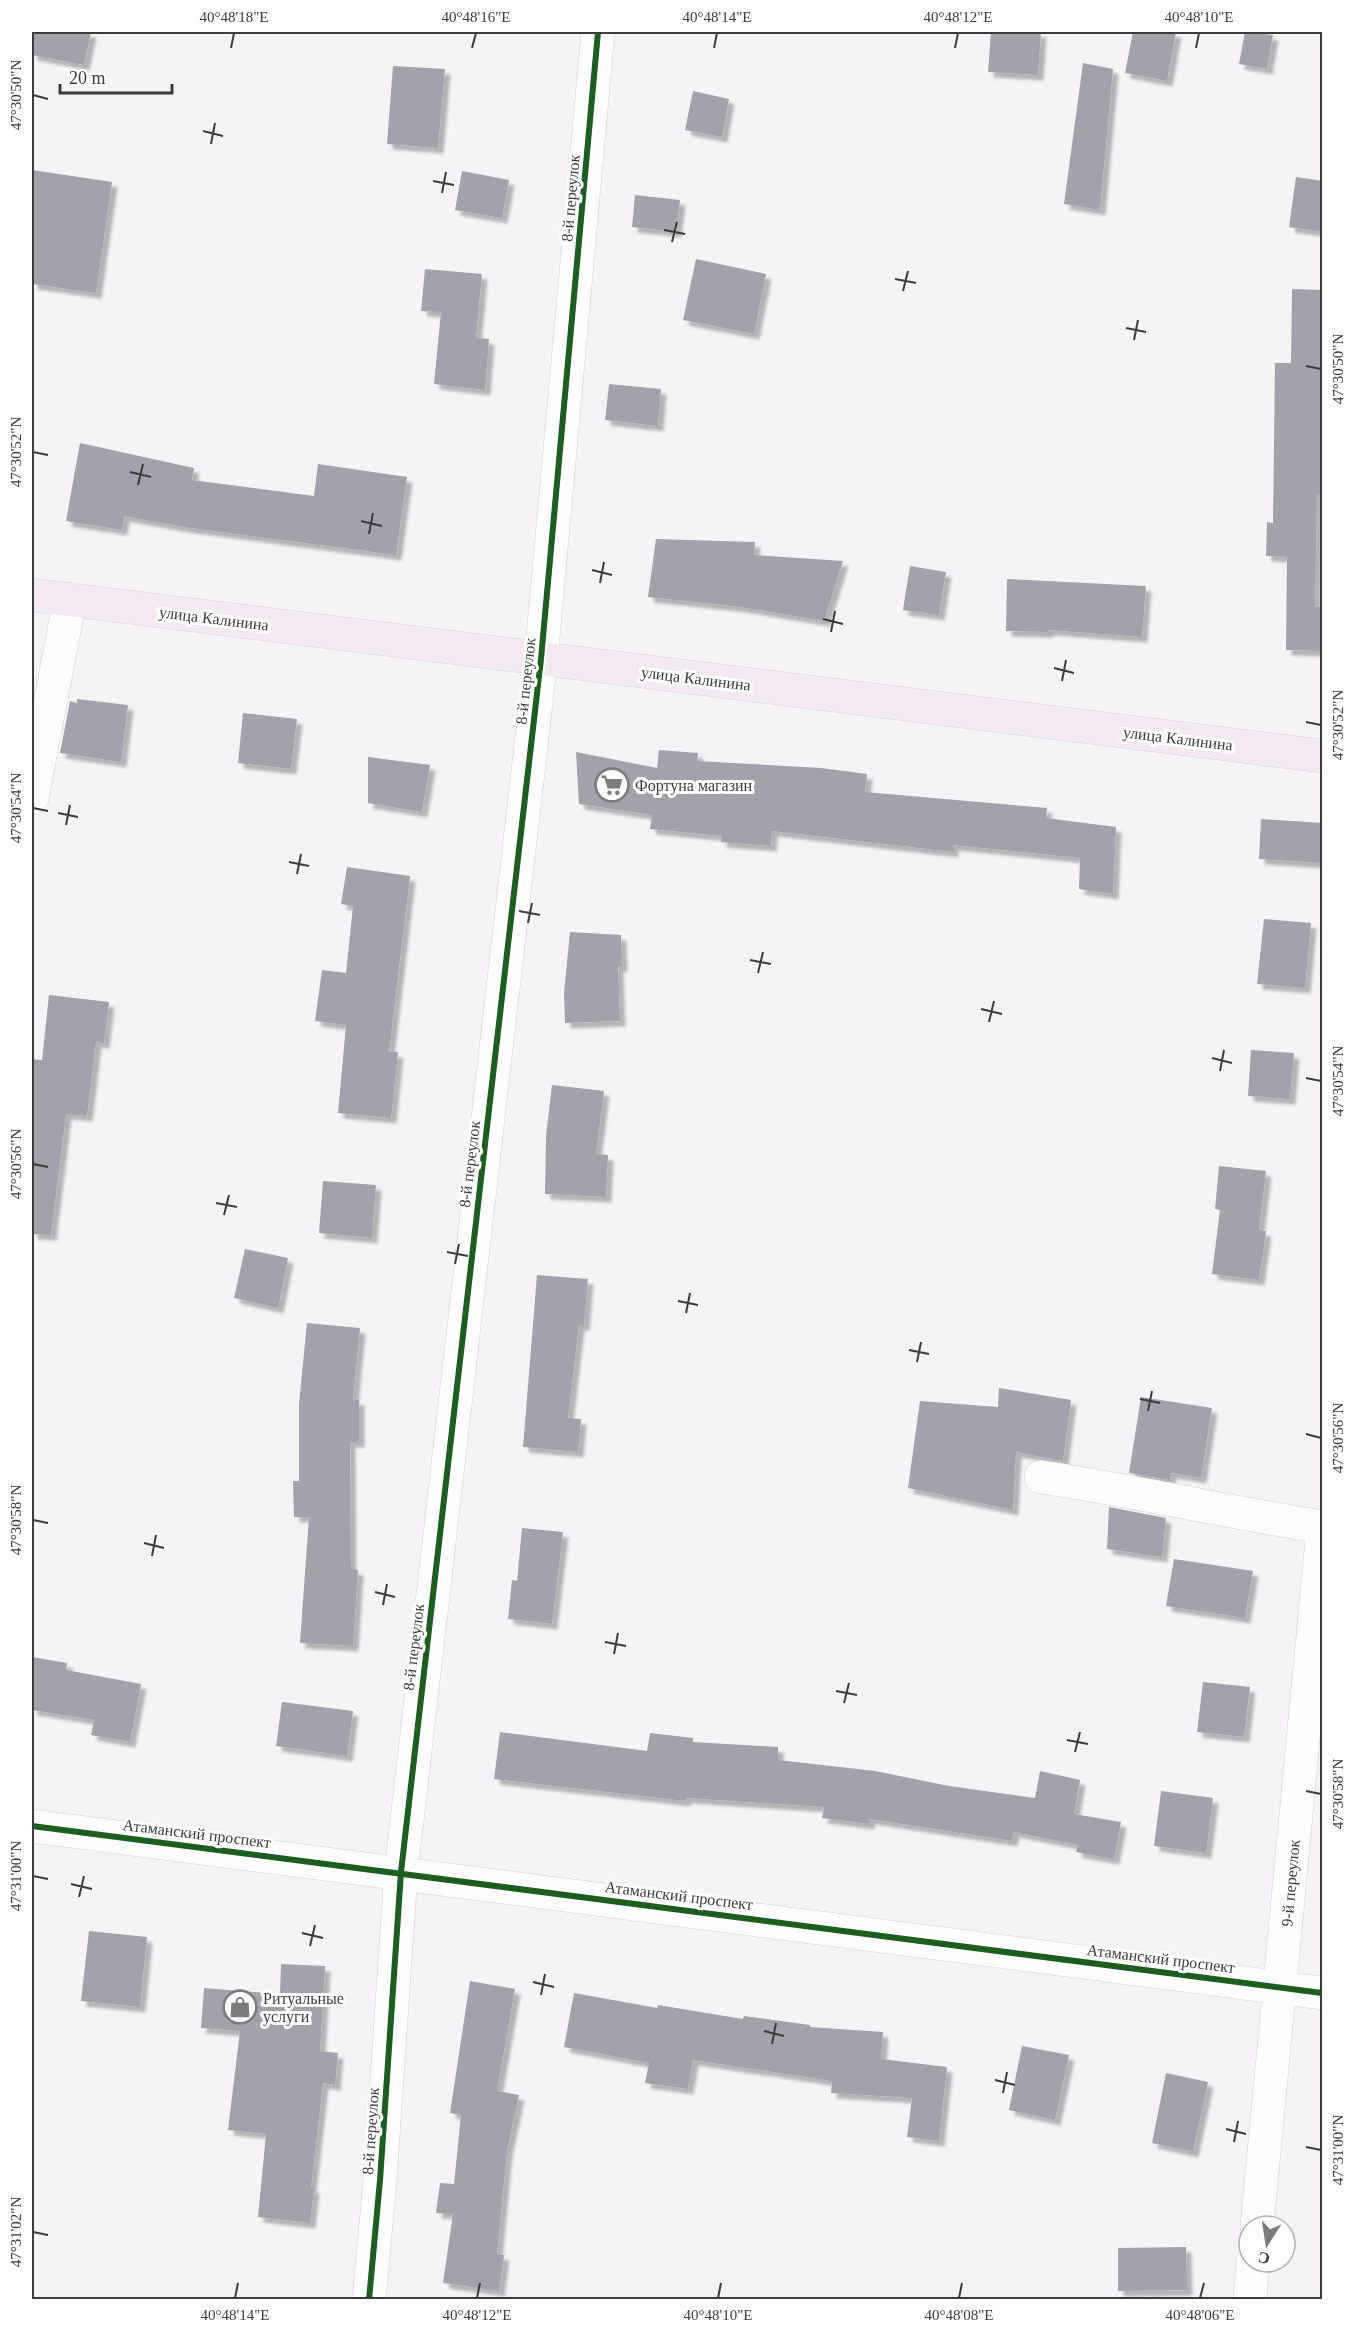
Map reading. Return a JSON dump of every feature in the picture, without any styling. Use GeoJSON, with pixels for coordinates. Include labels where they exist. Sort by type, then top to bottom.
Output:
{"type":"FeatureCollection","features":[{"type":"Feature","properties":{"kind":"main road","name":"улица Калинина"},"geometry":{"type":"LineString","coordinates":[[32,595],[1323,756]]}},
{"type":"Feature","properties":{"kind":"street","name":"8-й переулок"},"geometry":{"type":"LineString","coordinates":[[369,2300],[380,2180],[400,1872],[541,659],[598,32]]}},
{"type":"Feature","properties":{"kind":"street"},"geometry":{"type":"LineString","coordinates":[[32,798],[70,600]]}},
{"type":"Feature","properties":{"kind":"street"},"geometry":{"type":"LineString","coordinates":[[1041,1477],[1120,1489],[1233,1513],[1323,1527]]}},
{"type":"Feature","properties":{"kind":"street","name":"9-й переулок"},"geometry":{"type":"LineString","coordinates":[[1258,2214],[1323,1540]]}},
{"type":"Feature","properties":{"kind":"street","name":"Атаманский проспект"},"geometry":{"type":"LineString","coordinates":[[32,1826],[1323,1993]]}},
{"type":"Feature","properties":{"kind":"street"},"geometry":{"type":"LineString","coordinates":[[1250,2300],[1253,2274]]}},
{"type":"Feature","properties":{"kind":"building"},"geometry":{"type":"Polygon","coordinates":[[[32,32],[91,32],[84,65],[32,55],[32,32]]]}},
{"type":"Feature","properties":{"kind":"building"},"geometry":{"type":"Polygon","coordinates":[[[991,32],[1041,32],[1038,75],[988,72],[991,32]]]}},
{"type":"Feature","properties":{"kind":"building"},"geometry":{"type":"Polygon","coordinates":[[[1133,32],[1176,32],[1167,81],[1125,73],[1133,32]]]}},
{"type":"Feature","properties":{"kind":"building"},"geometry":{"type":"Polygon","coordinates":[[[1245,32],[1273,35],[1267,69],[1239,64],[1245,32]]]}},
{"type":"Feature","properties":{"kind":"building"},"geometry":{"type":"Polygon","coordinates":[[[1083,63],[1113,69],[1100,210],[1064,204],[1083,63]]]}},
{"type":"Feature","properties":{"kind":"building"},"geometry":{"type":"Polygon","coordinates":[[[393,66],[445,69],[438,148],[387,144],[393,66]]]}},
{"type":"Feature","properties":{"kind":"building"},"geometry":{"type":"Polygon","coordinates":[[[693,91],[729,99],[722,137],[685,130],[693,91]]]}},
{"type":"Feature","properties":{"kind":"building"},"geometry":{"type":"Polygon","coordinates":[[[32,170],[112,182],[96,293],[32,284],[32,170]]]}},
{"type":"Feature","properties":{"kind":"building"},"geometry":{"type":"Polygon","coordinates":[[[462,171],[509,180],[502,218],[455,210],[462,171]]]}},
{"type":"Feature","properties":{"kind":"building"},"geometry":{"type":"Polygon","coordinates":[[[1296,177],[1323,181],[1323,232],[1289,227],[1296,177]]]}},
{"type":"Feature","properties":{"kind":"building"},"geometry":{"type":"Polygon","coordinates":[[[635,195],[680,200],[676,232],[632,227],[635,195]]]}},
{"type":"Feature","properties":{"kind":"building"},"geometry":{"type":"Polygon","coordinates":[[[696,259],[766,274],[754,334],[683,320],[696,259]]]}},
{"type":"Feature","properties":{"kind":"building"},"geometry":{"type":"Polygon","coordinates":[[[425,269],[482,274],[476,338],[489,339],[485,390],[434,384],[441,312],[421,311],[425,269]]]}},
{"type":"Feature","properties":{"kind":"building"},"geometry":{"type":"Polygon","coordinates":[[[1292,289],[1323,290],[1323,411],[1320,411],[1320,494],[1317,494],[1315,607],[1323,607],[1323,651],[1286,650],[1287,557],[1266,556],[1267,522],[1273,523],[1275,363],[1291,363],[1292,289]]]}},
{"type":"Feature","properties":{"kind":"building"},"geometry":{"type":"Polygon","coordinates":[[[609,384],[661,389],[658,426],[605,420],[609,384]]]}},
{"type":"Feature","properties":{"kind":"building"},"geometry":{"type":"Polygon","coordinates":[[[80,443],[194,468],[192,480],[314,496],[318,464],[407,477],[396,555],[183,527],[124,516],[122,530],[66,521],[80,443]]]}},
{"type":"Feature","properties":{"kind":"building"},"geometry":{"type":"Polygon","coordinates":[[[656,539],[755,542],[754,555],[843,561],[824,621],[741,607],[648,597],[656,539]]]}},
{"type":"Feature","properties":{"kind":"building"},"geometry":{"type":"Polygon","coordinates":[[[910,566],[946,572],[939,615],[903,610],[910,566]]]}},
{"type":"Feature","properties":{"kind":"building"},"geometry":{"type":"Polygon","coordinates":[[[1007,579],[1146,586],[1142,637],[1048,630],[1048,632],[1006,631],[1007,579]]]}},
{"type":"Feature","properties":{"kind":"building"},"geometry":{"type":"Polygon","coordinates":[[[77,699],[128,705],[121,762],[60,753],[70,701],[77,703],[77,699]]]}},
{"type":"Feature","properties":{"kind":"building"},"geometry":{"type":"Polygon","coordinates":[[[243,713],[297,719],[291,769],[238,763],[243,713]]]}},
{"type":"Feature","properties":{"kind":"building"},"geometry":{"type":"Polygon","coordinates":[[[659,750],[698,753],[697,761],[821,768],[867,774],[865,792],[1047,808],[1046,818],[1116,827],[1113,894],[1079,889],[1080,858],[953,845],[953,852],[772,831],[771,846],[721,842],[722,836],[650,829],[652,815],[579,804],[576,752],[657,768],[659,750]]]}},
{"type":"Feature","properties":{"kind":"building"},"geometry":{"type":"Polygon","coordinates":[[[368,757],[430,765],[422,812],[368,803],[368,757]]]}},
{"type":"Feature","properties":{"kind":"building"},"geometry":{"type":"Polygon","coordinates":[[[1261,819],[1323,823],[1321,863],[1259,859],[1261,819]]]}},
{"type":"Feature","properties":{"kind":"building"},"geometry":{"type":"Polygon","coordinates":[[[347,867],[410,876],[389,1052],[398,1052],[391,1118],[338,1113],[346,1025],[315,1021],[322,970],[346,973],[353,906],[341,904],[347,867]]]}},
{"type":"Feature","properties":{"kind":"building"},"geometry":{"type":"Polygon","coordinates":[[[1264,919],[1311,923],[1305,988],[1257,984],[1264,919]]]}},
{"type":"Feature","properties":{"kind":"building"},"geometry":{"type":"Polygon","coordinates":[[[570,932],[621,935],[622,967],[618,966],[620,1021],[565,1023],[564,993],[570,932]]]}},
{"type":"Feature","properties":{"kind":"building"},"geometry":{"type":"Polygon","coordinates":[[[49,995],[109,1002],[104,1043],[96,1042],[87,1116],[66,1114],[51,1235],[32,1234],[32,1059],[42,1060],[49,995]]]}},
{"type":"Feature","properties":{"kind":"building"},"geometry":{"type":"Polygon","coordinates":[[[1251,1050],[1294,1053],[1290,1099],[1248,1096],[1251,1050]]]}},
{"type":"Feature","properties":{"kind":"building"},"geometry":{"type":"Polygon","coordinates":[[[552,1085],[604,1091],[596,1154],[608,1155],[606,1197],[545,1194],[546,1136],[552,1085]]]}},
{"type":"Feature","properties":{"kind":"building"},"geometry":{"type":"Polygon","coordinates":[[[1219,1166],[1266,1171],[1259,1230],[1266,1231],[1259,1280],[1212,1274],[1220,1210],[1215,1209],[1219,1166]]]}},
{"type":"Feature","properties":{"kind":"building"},"geometry":{"type":"Polygon","coordinates":[[[323,1181],[376,1185],[372,1238],[319,1233],[323,1181]]]}},
{"type":"Feature","properties":{"kind":"building"},"geometry":{"type":"Polygon","coordinates":[[[245,1249],[288,1258],[278,1308],[234,1298],[245,1249]]]}},
{"type":"Feature","properties":{"kind":"building"},"geometry":{"type":"Polygon","coordinates":[[[537,1275],[588,1279],[584,1325],[579,1325],[568,1418],[581,1419],[578,1452],[523,1447],[537,1275]]]}},
{"type":"Feature","properties":{"kind":"building"},"geometry":{"type":"Polygon","coordinates":[[[307,1323],[360,1328],[353,1400],[359,1400],[359,1442],[350,1442],[351,1569],[358,1570],[353,1646],[300,1643],[309,1517],[294,1517],[293,1481],[299,1481],[299,1404],[307,1323]]]}},
{"type":"Feature","properties":{"kind":"building"},"geometry":{"type":"Polygon","coordinates":[[[999,1388],[1071,1400],[1063,1461],[1016,1452],[1013,1510],[908,1488],[920,1401],[998,1407],[999,1388]]]}},
{"type":"Feature","properties":{"kind":"building"},"geometry":{"type":"Polygon","coordinates":[[[1141,1397],[1212,1408],[1201,1478],[1171,1473],[1170,1480],[1129,1473],[1141,1397]]]}},
{"type":"Feature","properties":{"kind":"building"},"geometry":{"type":"Polygon","coordinates":[[[1109,1507],[1166,1518],[1162,1557],[1107,1549],[1109,1507]]]}},
{"type":"Feature","properties":{"kind":"building"},"geometry":{"type":"Polygon","coordinates":[[[522,1528],[563,1532],[552,1624],[508,1619],[512,1580],[517,1581],[522,1528]]]}},
{"type":"Feature","properties":{"kind":"building"},"geometry":{"type":"Polygon","coordinates":[[[1174,1559],[1253,1571],[1245,1618],[1166,1606],[1174,1559]]]}},
{"type":"Feature","properties":{"kind":"building"},"geometry":{"type":"Polygon","coordinates":[[[32,1657],[67,1663],[66,1670],[141,1684],[130,1742],[91,1735],[94,1720],[32,1710],[32,1657]]]}},
{"type":"Feature","properties":{"kind":"building"},"geometry":{"type":"Polygon","coordinates":[[[1203,1682],[1250,1687],[1244,1737],[1197,1732],[1203,1682]]]}},
{"type":"Feature","properties":{"kind":"building"},"geometry":{"type":"Polygon","coordinates":[[[282,1702],[353,1711],[347,1756],[276,1746],[282,1702]]]}},
{"type":"Feature","properties":{"kind":"building"},"geometry":{"type":"Polygon","coordinates":[[[500,1732],[647,1751],[650,1733],[693,1738],[693,1742],[778,1747],[778,1760],[875,1771],[949,1786],[1035,1798],[1040,1771],[1080,1780],[1074,1814],[1121,1822],[1114,1859],[1076,1852],[1078,1845],[1014,1832],[1012,1841],[870,1819],[869,1824],[822,1818],[824,1807],[686,1798],[685,1801],[494,1779],[500,1732]]]}},
{"type":"Feature","properties":{"kind":"building"},"geometry":{"type":"Polygon","coordinates":[[[1161,1791],[1213,1798],[1206,1853],[1154,1846],[1161,1791]]]}},
{"type":"Feature","properties":{"kind":"building"},"geometry":{"type":"Polygon","coordinates":[[[89,1931],[147,1937],[140,2007],[81,2001],[89,1931]]]}},
{"type":"Feature","properties":{"kind":"building"},"geometry":{"type":"Polygon","coordinates":[[[281,1964],[325,1966],[320,2051],[338,2053],[335,2085],[323,2083],[311,2188],[314,2188],[310,2223],[258,2217],[266,2134],[228,2130],[240,2031],[201,2028],[204,1988],[280,1994],[281,1964]]]}},
{"type":"Feature","properties":{"kind":"building"},"geometry":{"type":"Polygon","coordinates":[[[470,1981],[515,1989],[497,2091],[519,2095],[507,2151],[497,2254],[504,2255],[499,2291],[443,2283],[453,2214],[436,2213],[440,2183],[454,2184],[461,2115],[450,2113],[470,1981]]]}},
{"type":"Feature","properties":{"kind":"building"},"geometry":{"type":"Polygon","coordinates":[[[574,1993],[657,2008],[658,2005],[743,2019],[744,2016],[810,2025],[810,2027],[883,2032],[881,2059],[947,2067],[939,2141],[907,2137],[912,2098],[831,2093],[832,2081],[693,2060],[688,2089],[645,2083],[649,2063],[564,2047],[574,1993]]]}},
{"type":"Feature","properties":{"kind":"building"},"geometry":{"type":"Polygon","coordinates":[[[1022,2046],[1069,2055],[1055,2120],[1009,2110],[1022,2046]]]}},
{"type":"Feature","properties":{"kind":"building"},"geometry":{"type":"Polygon","coordinates":[[[1166,2073],[1208,2082],[1193,2152],[1152,2143],[1166,2073]]]}},
{"type":"Feature","properties":{"kind":"building"},"geometry":{"type":"Polygon","coordinates":[[[1186,2247],[1187,2290],[1118,2291],[1118,2248],[1186,2247]]]}},
{"type":"Feature","properties":{"kind":"cycle path"},"geometry":{"type":"LineString","coordinates":[[369,2300],[380,2180],[401,1872],[541,659],[598,32]]}},
{"type":"Feature","properties":{"kind":"cycle path"},"geometry":{"type":"LineString","coordinates":[[32,1826],[1322,1993]]}},
{"type":"Feature","properties":{"kind":"place","name":"Фортуна магазин"},"geometry":{"type":"Point","coordinates":[612,785]}},
{"type":"Feature","properties":{"kind":"place","name":"Ритуальные услуги"},"geometry":{"type":"Point","coordinates":[240,2007]}}]}
